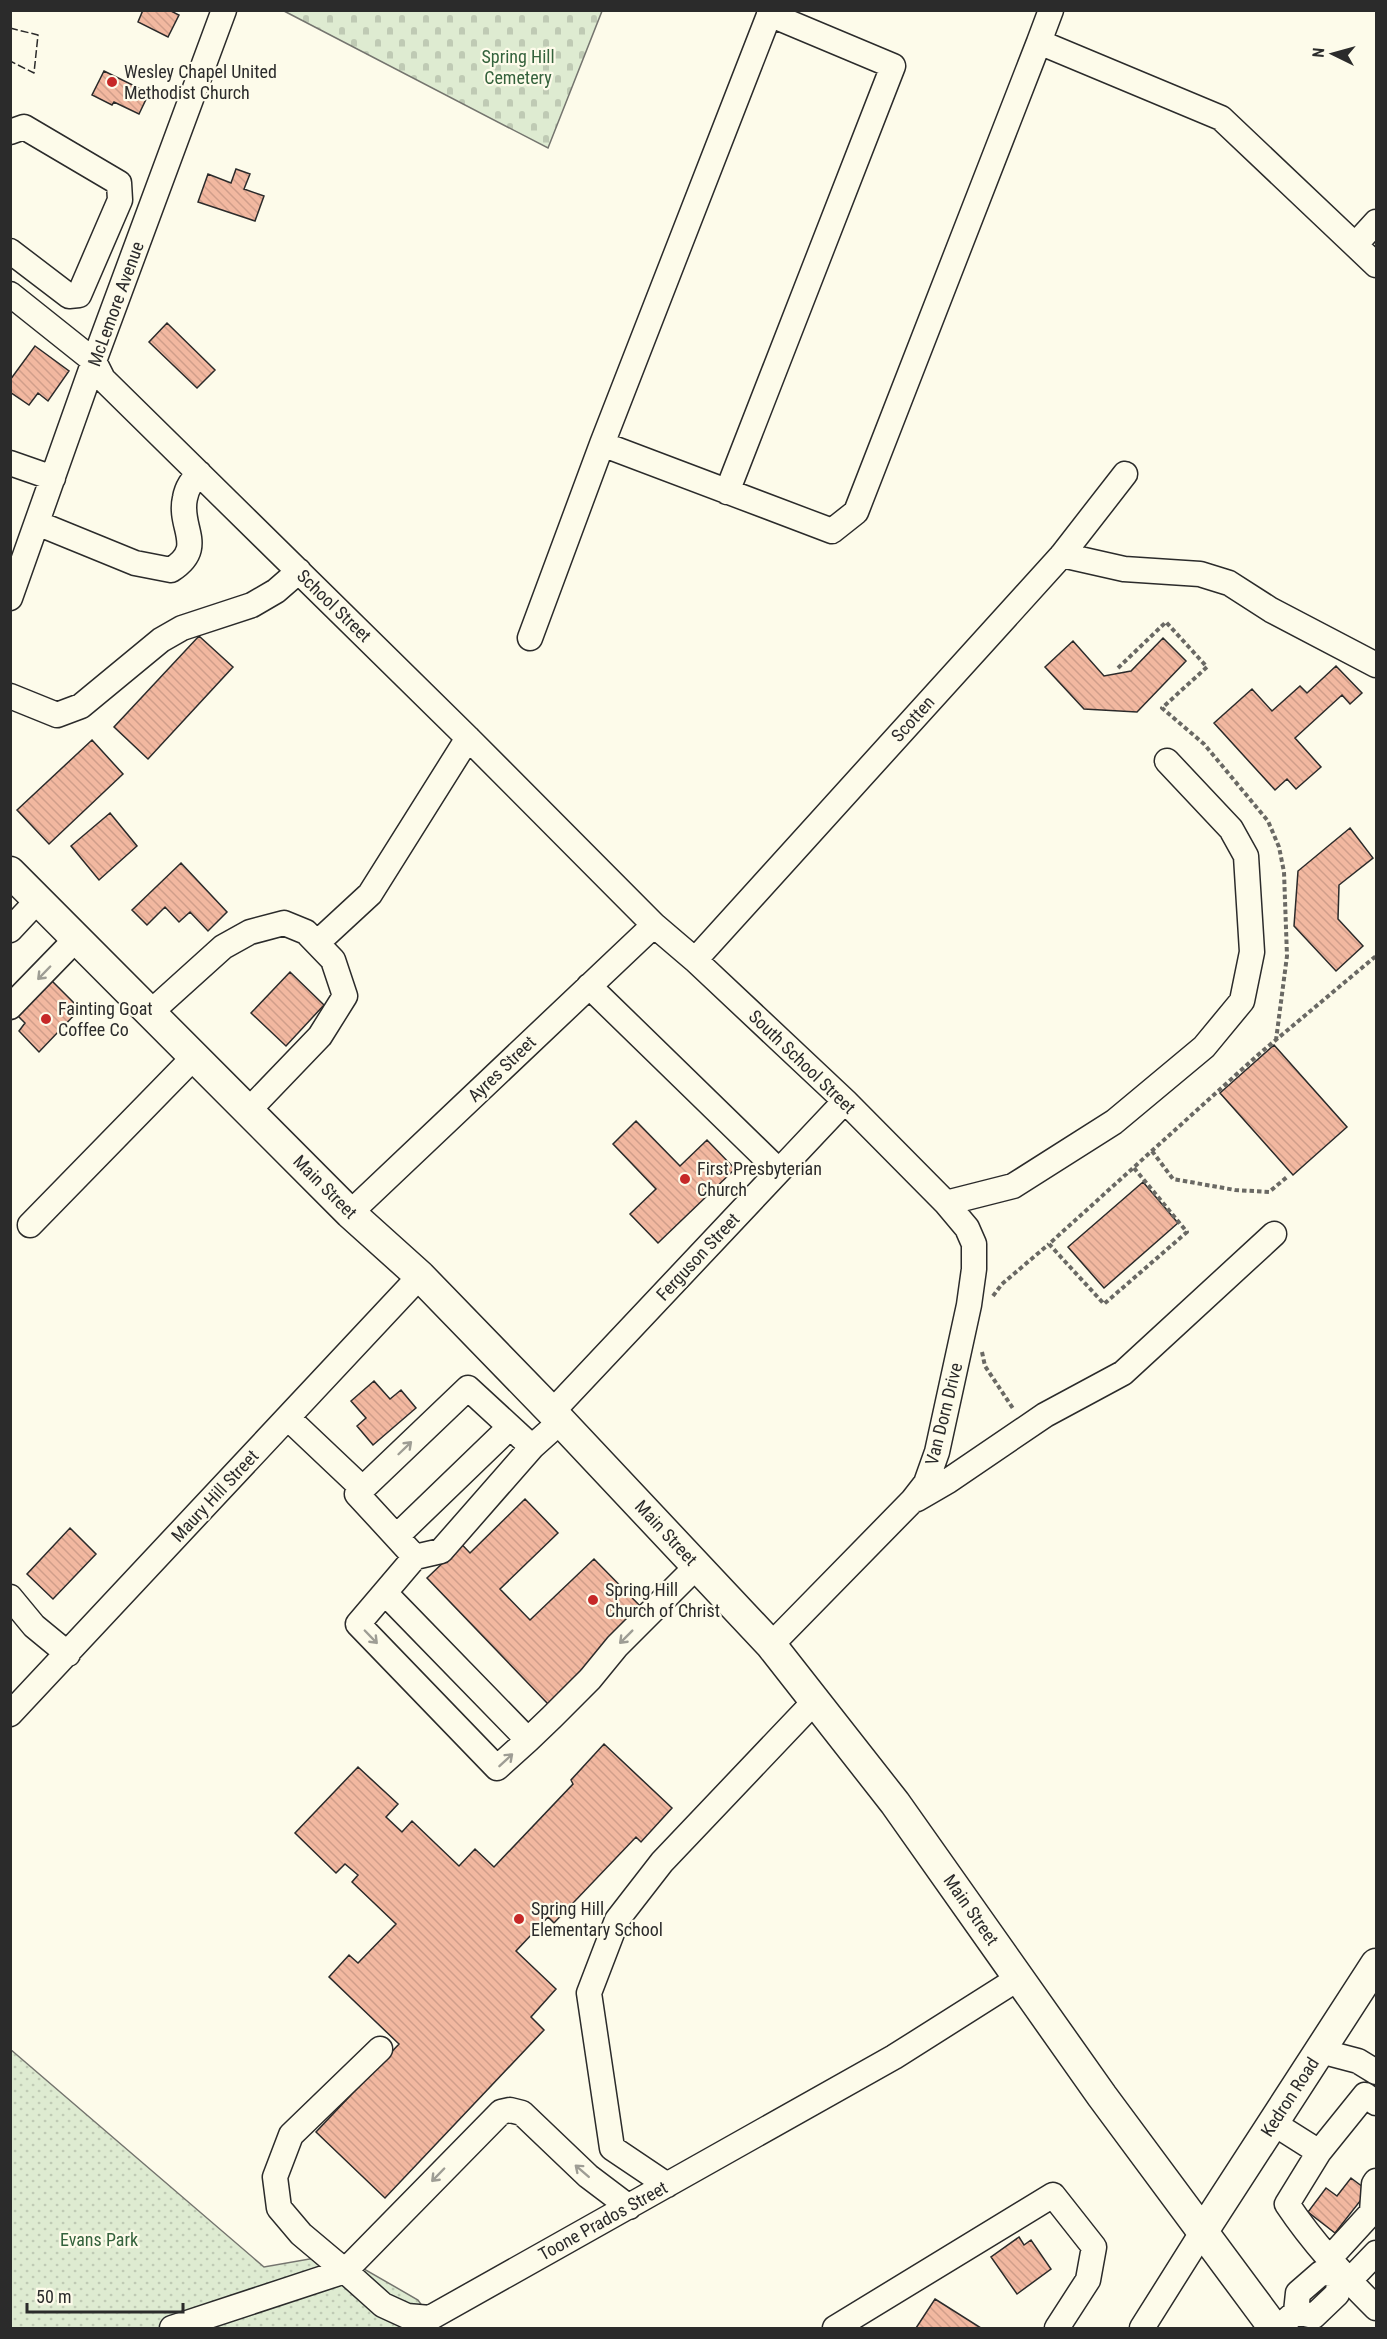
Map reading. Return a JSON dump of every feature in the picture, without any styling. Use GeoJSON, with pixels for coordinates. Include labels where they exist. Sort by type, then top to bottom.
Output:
{"type":"FeatureCollection","features":[{"type":"Feature","properties":{"kind":"main road","name":"Main Street"},"geometry":{"type":"LineString","coordinates":[[10,872],[350,1213],[420,1276],[557,1417],[771,1645],[895,1803],[1102,2096],[1203,2231],[1283,2323]]}},
{"type":"Feature","properties":{"kind":"main road","name":"Kedron Road"},"geometry":{"type":"LineString","coordinates":[[1203,2231],[1374,1972]]}},
{"type":"Feature","properties":{"kind":"street","name":"McLemore Avenue"},"geometry":{"type":"LineString","coordinates":[[10,598],[94,361],[224,10]]}},
{"type":"Feature","properties":{"kind":"street"},"geometry":{"type":"LineString","coordinates":[[602,444],[832,531],[856,512],[1051,10]]}},
{"type":"Feature","properties":{"kind":"street"},"geometry":{"type":"LineString","coordinates":[[530,638],[602,444],[770,12],[894,66],[727,492]]}},
{"type":"Feature","properties":{"kind":"street"},"geometry":{"type":"LineString","coordinates":[[1039,42],[1221,118],[1377,266]]}},
{"type":"Feature","properties":{"kind":"street"},"geometry":{"type":"LineString","coordinates":[[10,132],[24,127],[119,183],[120,200],[80,295],[69,296],[10,251]]}},
{"type":"Feature","properties":{"kind":"street"},"geometry":{"type":"LineString","coordinates":[[1355,245],[1377,222]]}},
{"type":"Feature","properties":{"kind":"street","name":"School Street"},"geometry":{"type":"LineString","coordinates":[[10,294],[94,361],[103,380],[468,738],[654,925]]}},
{"type":"Feature","properties":{"kind":"street"},"geometry":{"type":"LineString","coordinates":[[10,463],[53,478]]}},
{"type":"Feature","properties":{"kind":"street"},"geometry":{"type":"LineString","coordinates":[[37,523],[135,563],[171,570],[184,561],[190,543],[184,499],[188,486],[199,473]]}},
{"type":"Feature","properties":{"kind":"street","name":"Scotten"},"geometry":{"type":"LineString","coordinates":[[694,960],[1062,555],[1125,474]]}},
{"type":"Feature","properties":{"kind":"street"},"geometry":{"type":"LineString","coordinates":[[1062,555],[1124,569],[1200,574],[1229,583],[1271,610],[1377,665]]}},
{"type":"Feature","properties":{"kind":"street"},"geometry":{"type":"LineString","coordinates":[[10,696],[57,715],[81,706],[162,640],[182,628],[252,605],[276,591],[299,571]]}},
{"type":"Feature","properties":{"kind":"street"},"geometry":{"type":"LineString","coordinates":[[317,943],[370,894],[468,738]]}},
{"type":"Feature","properties":{"kind":"street"},"geometry":{"type":"LineString","coordinates":[[946,1203],[1013,1186],[1114,1122],[1204,1047],[1242,1001],[1252,952],[1246,856],[1231,829],[1167,761]]}},
{"type":"Feature","properties":{"kind":"street"},"geometry":{"type":"LineString","coordinates":[[10,930],[38,900]]}},
{"type":"Feature","properties":{"kind":"street"},"geometry":{"type":"LineString","coordinates":[[151,1012],[222,947],[250,932],[284,923],[306,932],[333,960],[345,996],[320,1035],[249,1110]]}},
{"type":"Feature","properties":{"kind":"street","name":"South School Street"},"geometry":{"type":"LineString","coordinates":[[654,925],[845,1101],[946,1203]]}},
{"type":"Feature","properties":{"kind":"street","name":"Ayres Street"},"geometry":{"type":"LineString","coordinates":[[350,1213],[654,925]]}},
{"type":"Feature","properties":{"kind":"street"},"geometry":{"type":"LineString","coordinates":[[10,1007],[76,938]]}},
{"type":"Feature","properties":{"kind":"street"},"geometry":{"type":"LineString","coordinates":[[589,986],[779,1171]]}},
{"type":"Feature","properties":{"kind":"street"},"geometry":{"type":"LineString","coordinates":[[30,1225],[195,1056]]}},
{"type":"Feature","properties":{"kind":"street","name":"Ferguson Street"},"geometry":{"type":"LineString","coordinates":[[415,1557],[441,1551],[557,1417],[845,1101]]}},
{"type":"Feature","properties":{"kind":"street","name":"Van Dorn Drive"},"geometry":{"type":"LineString","coordinates":[[771,1645],[912,1502],[926,1483],[937,1452],[969,1305],[974,1269],[974,1244],[967,1228],[946,1203]]}},
{"type":"Feature","properties":{"kind":"street"},"geometry":{"type":"LineString","coordinates":[[912,1502],[948,1481],[1046,1415],[1123,1373],[1274,1234]]}},
{"type":"Feature","properties":{"kind":"street","name":"Maury Hill Street"},"geometry":{"type":"LineString","coordinates":[[10,1714],[420,1276]]}},
{"type":"Feature","properties":{"kind":"street"},"geometry":{"type":"LineString","coordinates":[[532,1447],[468,1388],[357,1494],[415,1557],[358,1624],[497,1768],[552,1718],[590,1679],[617,1646],[697,1566]]}},
{"type":"Feature","properties":{"kind":"street"},"geometry":{"type":"LineString","coordinates":[[288,1418],[363,1489]]}},
{"type":"Feature","properties":{"kind":"street"},"geometry":{"type":"LineString","coordinates":[[397,1536],[510,1427]]}},
{"type":"Feature","properties":{"kind":"street"},"geometry":{"type":"LineString","coordinates":[[385,1593],[528,1740]]}},
{"type":"Feature","properties":{"kind":"street"},"geometry":{"type":"LineString","coordinates":[[10,1597],[34,1626],[68,1654]]}},
{"type":"Feature","properties":{"kind":"street"},"geometry":{"type":"LineString","coordinates":[[667,2185],[612,2148],[589,1993],[617,1920],[662,1862],[815,1701]]}},
{"type":"Feature","properties":{"kind":"street","name":"Toone Prados Street"},"geometry":{"type":"LineString","coordinates":[[380,2049],[291,2135],[275,2177],[279,2208],[301,2234],[383,2305],[406,2316],[430,2318],[894,2057],[1019,1978]]}},
{"type":"Feature","properties":{"kind":"street"},"geometry":{"type":"LineString","coordinates":[[1320,2051],[1358,2061],[1377,2072]]}},
{"type":"Feature","properties":{"kind":"street"},"geometry":{"type":"LineString","coordinates":[[1377,2103],[1365,2095],[1319,2152],[1287,2204],[1306,2233],[1340,2272],[1377,2308]]}},
{"type":"Feature","properties":{"kind":"street"},"geometry":{"type":"LineString","coordinates":[[172,2328],[345,2271],[501,2112],[510,2110],[522,2113],[588,2176],[629,2207]]}},
{"type":"Feature","properties":{"kind":"street"},"geometry":{"type":"LineString","coordinates":[[1273,2123],[1319,2152]]}},
{"type":"Feature","properties":{"kind":"street"},"geometry":{"type":"LineString","coordinates":[[1283,2323],[1314,2316],[1337,2294],[1340,2272],[1372,2212],[1374,2184],[1377,2181]]}},
{"type":"Feature","properties":{"kind":"street"},"geometry":{"type":"LineString","coordinates":[[835,2328],[1053,2195],[1094,2247],[1088,2280],[1057,2328]]}},
{"type":"Feature","properties":{"kind":"street"},"geometry":{"type":"LineString","coordinates":[[1142,2328],[1203,2231]]}},
{"type":"Feature","properties":{"kind":"street"},"geometry":{"type":"LineString","coordinates":[[1340,2272],[1377,2253]]}},
{"type":"Feature","properties":{"kind":"path"},"geometry":{"type":"LineString","coordinates":[[989,1305],[1002,1284],[1259,1054],[1377,957]]}},
{"type":"Feature","properties":{"kind":"path"},"geometry":{"type":"LineString","coordinates":[[1152,1151],[1173,1179],[1235,1190],[1269,1192],[1287,1177]]}},
{"type":"Feature","properties":{"kind":"path"},"geometry":{"type":"LineString","coordinates":[[1049,1244],[1104,1304],[1187,1232],[1134,1168]]}},
{"type":"Feature","properties":{"kind":"path"},"geometry":{"type":"LineString","coordinates":[[981,1349],[985,1366],[1019,1417]]}},
{"type":"Feature","properties":{"kind":"green space","name":"Spring Hill Cemetery"},"geometry":{"type":"Polygon","coordinates":[[[602,10],[548,148],[284,11],[602,10]]]}},
{"type":"Feature","properties":{"kind":"green space","name":"Evans Park"},"geometry":{"type":"Polygon","coordinates":[[[10,2049],[264,2267],[338,2254],[418,2300],[438,2328],[11,2328],[10,2049]]]}},
{"type":"Feature","properties":{"kind":"building"},"geometry":{"type":"Polygon","coordinates":[[[143,10],[169,10],[179,15],[168,37],[138,22],[143,10]]]}},
{"type":"Feature","properties":{"kind":"building","name":"Wesley Chapel United Methodist Church"},"geometry":{"type":"Polygon","coordinates":[[[104,71],[149,93],[139,114],[92,95],[104,71]]]}},
{"type":"Feature","properties":{"kind":"building"},"geometry":{"type":"Polygon","coordinates":[[[236,169],[250,174],[244,189],[264,196],[255,221],[198,202],[208,174],[231,183],[236,169]]]}},
{"type":"Feature","properties":{"kind":"building"},"geometry":{"type":"Polygon","coordinates":[[[167,323],[215,370],[197,388],[149,342],[167,323]]]}},
{"type":"Feature","properties":{"kind":"building"},"geometry":{"type":"Polygon","coordinates":[[[35,346],[69,371],[48,401],[38,393],[29,405],[10,392],[10,380],[35,346]]]}},
{"type":"Feature","properties":{"kind":"building"},"geometry":{"type":"Polygon","coordinates":[[[199,636],[233,667],[148,759],[114,727],[199,636]]]}},
{"type":"Feature","properties":{"kind":"building"},"geometry":{"type":"Polygon","coordinates":[[[1163,638],[1186,661],[1137,712],[1084,709],[1045,667],[1073,641],[1104,676],[1131,671],[1163,638]]]}},
{"type":"Feature","properties":{"kind":"building"},"geometry":{"type":"Polygon","coordinates":[[[1336,666],[1362,693],[1350,704],[1342,695],[1295,738],[1321,767],[1296,789],[1287,779],[1275,790],[1214,723],[1252,689],[1272,711],[1300,686],[1307,693],[1336,666]]]}},
{"type":"Feature","properties":{"kind":"building"},"geometry":{"type":"Polygon","coordinates":[[[92,740],[123,774],[49,844],[17,810],[92,740]]]}},
{"type":"Feature","properties":{"kind":"building"},"geometry":{"type":"Polygon","coordinates":[[[110,813],[137,846],[99,880],[71,846],[110,813]]]}},
{"type":"Feature","properties":{"kind":"building"},"geometry":{"type":"Polygon","coordinates":[[[1350,828],[1373,858],[1339,885],[1338,919],[1363,946],[1336,971],[1294,926],[1298,871],[1350,828]]]}},
{"type":"Feature","properties":{"kind":"building"},"geometry":{"type":"Polygon","coordinates":[[[181,863],[227,912],[208,931],[190,912],[179,922],[165,907],[147,925],[132,910],[181,863]]]}},
{"type":"Feature","properties":{"kind":"building"},"geometry":{"type":"Polygon","coordinates":[[[290,972],[324,1005],[286,1046],[251,1013],[290,972]]]}},
{"type":"Feature","properties":{"kind":"building","name":"Fainting Goat Coffee Co"},"geometry":{"type":"Polygon","coordinates":[[[50,979],[80,1009],[39,1052],[19,1031],[25,1023],[17,1015],[50,979]]]}},
{"type":"Feature","properties":{"kind":"building"},"geometry":{"type":"Polygon","coordinates":[[[1274,1045],[1347,1127],[1293,1175],[1220,1093],[1274,1045]]]}},
{"type":"Feature","properties":{"kind":"building","name":"First Presbyterian Church"},"geometry":{"type":"Polygon","coordinates":[[[636,1121],[680,1166],[707,1140],[735,1169],[658,1243],[630,1214],[656,1189],[613,1144],[636,1121]]]}},
{"type":"Feature","properties":{"kind":"building"},"geometry":{"type":"Polygon","coordinates":[[[1143,1182],[1178,1223],[1104,1288],[1068,1247],[1143,1182]]]}},
{"type":"Feature","properties":{"kind":"building"},"geometry":{"type":"Polygon","coordinates":[[[374,1381],[390,1399],[401,1390],[416,1408],[373,1445],[357,1426],[366,1418],[351,1401],[374,1381]]]}},
{"type":"Feature","properties":{"kind":"building","name":"Spring Hill Church of Christ"},"geometry":{"type":"Polygon","coordinates":[[[525,1499],[558,1533],[500,1589],[530,1620],[594,1559],[645,1611],[548,1704],[427,1578],[448,1558],[448,1530],[470,1553],[525,1499]]]}},
{"type":"Feature","properties":{"kind":"building"},"geometry":{"type":"Polygon","coordinates":[[[70,1528],[96,1554],[53,1599],[27,1574],[70,1528]]]}},
{"type":"Feature","properties":{"kind":"building"},"geometry":{"type":"Polygon","coordinates":[[[604,1744],[672,1808],[641,1842],[636,1837],[554,1923],[548,1917],[516,1951],[556,1989],[531,2017],[544,2030],[385,2198],[316,2132],[399,2044],[329,1977],[349,1955],[358,1963],[396,1924],[352,1882],[358,1875],[345,1864],[336,1873],[295,1833],[358,1767],[398,1804],[386,1817],[402,1832],[412,1821],[459,1866],[475,1849],[494,1867],[573,1784],[571,1780],[604,1744]]]}},
{"type":"Feature","properties":{"kind":"building"},"geometry":{"type":"Polygon","coordinates":[[[1351,2178],[1368,2191],[1335,2233],[1308,2212],[1326,2188],[1337,2196],[1351,2178]]]}},
{"type":"Feature","properties":{"kind":"building"},"geometry":{"type":"Polygon","coordinates":[[[1019,2237],[1024,2245],[1031,2240],[1051,2269],[1017,2294],[991,2257],[1019,2237]]]}},
{"type":"Feature","properties":{"kind":"building"},"geometry":{"type":"Polygon","coordinates":[[[935,2299],[981,2328],[916,2328],[935,2299]]]}},
{"type":"Feature","properties":{"kind":"fence"},"geometry":{"type":"LineString","coordinates":[[10,28],[38,35],[34,73],[10,61]]}},
{"type":"Feature","properties":{"kind":"place","name":"Wesley Chapel United Methodist Church"},"geometry":{"type":"Point","coordinates":[112,82]}},
{"type":"Feature","properties":{"kind":"place","name":"Fainting Goat Coffee Co"},"geometry":{"type":"Point","coordinates":[46,1019]}},
{"type":"Feature","properties":{"kind":"place","name":"First Presbyterian Church"},"geometry":{"type":"Point","coordinates":[685,1179]}},
{"type":"Feature","properties":{"kind":"place","name":"Spring Hill Church of Christ"},"geometry":{"type":"Point","coordinates":[593,1600]}},
{"type":"Feature","properties":{"kind":"place","name":"Spring Hill Elementary School"},"geometry":{"type":"Point","coordinates":[519,1919]}}]}
